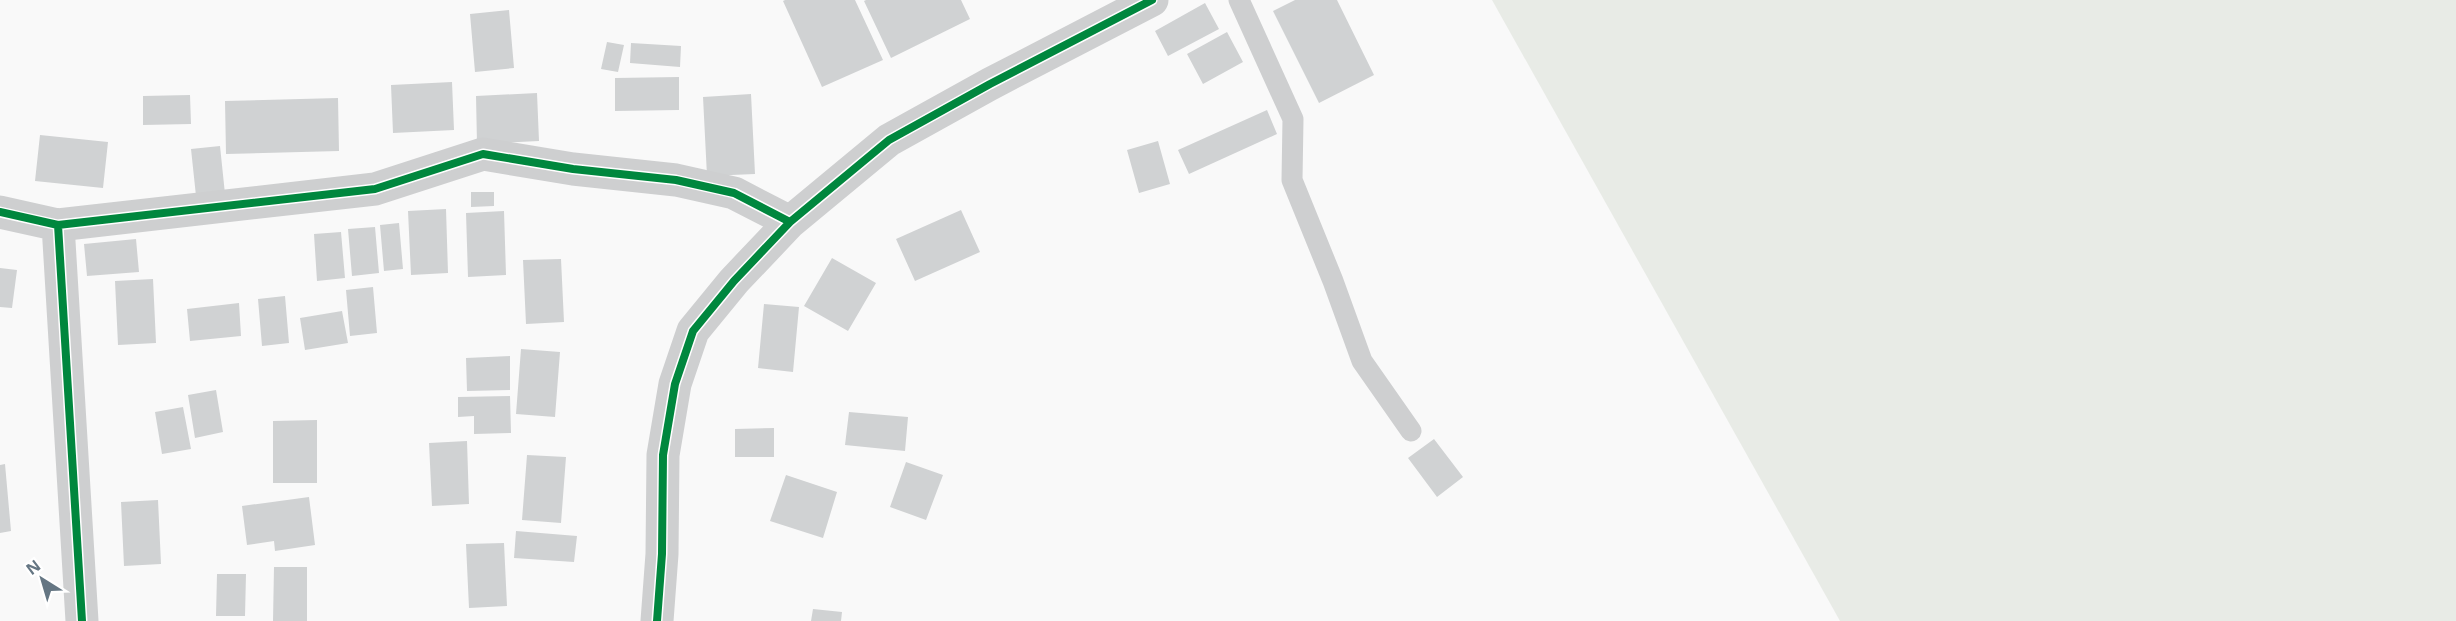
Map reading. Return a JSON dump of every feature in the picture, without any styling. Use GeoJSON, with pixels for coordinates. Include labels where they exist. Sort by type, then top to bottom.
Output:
{"type":"FeatureCollection","features":[{"type":"Feature","properties":{"kind":"street"},"geometry":{"type":"LineString","coordinates":[[657,621],[662,554],[663,454],[675,384],[693,331],[734,281],[790,222],[889,140],[990,84],[1152,0]]}},
{"type":"Feature","properties":{"kind":"street"},"geometry":{"type":"LineString","coordinates":[[0,212],[58,225],[375,189],[483,154],[573,169],[676,180],[734,192],[790,222]]}},
{"type":"Feature","properties":{"kind":"street"},"geometry":{"type":"LineString","coordinates":[[58,225],[82,621]]}},
{"type":"Feature","properties":{"kind":"lane"},"geometry":{"type":"LineString","coordinates":[[1239,0],[1293,119],[1292,180],[1333,281],[1362,361],[1411,431]]}},
{"type":"Feature","properties":{"kind":"shaded area"},"geometry":{"type":"Polygon","coordinates":[[[1492,0],[2456,0],[2456,621],[1840,621],[1492,0]]]}},
{"type":"Feature","properties":{"kind":"building"},"geometry":{"type":"Polygon","coordinates":[[[855,0],[883,60],[822,87],[783,1],[855,0]]]}},
{"type":"Feature","properties":{"kind":"building"},"geometry":{"type":"Polygon","coordinates":[[[961,0],[970,19],[891,58],[864,1],[961,0]]]}},
{"type":"Feature","properties":{"kind":"building"},"geometry":{"type":"Polygon","coordinates":[[[1295,0],[1337,0],[1374,75],[1319,103],[1273,11],[1295,0]]]}},
{"type":"Feature","properties":{"kind":"building"},"geometry":{"type":"Polygon","coordinates":[[[1205,3],[1219,29],[1168,56],[1155,31],[1205,3]]]}},
{"type":"Feature","properties":{"kind":"building"},"geometry":{"type":"Polygon","coordinates":[[[509,10],[514,68],[475,72],[470,14],[509,10]]]}},
{"type":"Feature","properties":{"kind":"building"},"geometry":{"type":"Polygon","coordinates":[[[1227,32],[1243,62],[1203,84],[1187,54],[1227,32]]]}},
{"type":"Feature","properties":{"kind":"building"},"geometry":{"type":"Polygon","coordinates":[[[607,42],[624,45],[618,72],[601,69],[607,42]]]}},
{"type":"Feature","properties":{"kind":"building"},"geometry":{"type":"Polygon","coordinates":[[[631,43],[681,46],[680,67],[630,63],[631,43]]]}},
{"type":"Feature","properties":{"kind":"building"},"geometry":{"type":"Polygon","coordinates":[[[679,77],[679,110],[615,111],[615,78],[679,77]]]}},
{"type":"Feature","properties":{"kind":"building"},"geometry":{"type":"Polygon","coordinates":[[[452,82],[454,130],[393,133],[391,85],[452,82]]]}},
{"type":"Feature","properties":{"kind":"building"},"geometry":{"type":"Polygon","coordinates":[[[537,93],[539,141],[477,144],[476,96],[537,93]]]}},
{"type":"Feature","properties":{"kind":"building"},"geometry":{"type":"Polygon","coordinates":[[[751,94],[755,174],[707,176],[703,97],[751,94]]]}},
{"type":"Feature","properties":{"kind":"building"},"geometry":{"type":"Polygon","coordinates":[[[190,95],[191,124],[143,125],[143,96],[190,95]]]}},
{"type":"Feature","properties":{"kind":"building"},"geometry":{"type":"Polygon","coordinates":[[[338,98],[339,151],[226,154],[225,101],[338,98]]]}},
{"type":"Feature","properties":{"kind":"building"},"geometry":{"type":"Polygon","coordinates":[[[1267,110],[1277,134],[1189,174],[1178,150],[1267,110]]]}},
{"type":"Feature","properties":{"kind":"building"},"geometry":{"type":"Polygon","coordinates":[[[40,135],[108,142],[103,188],[35,181],[40,135]]]}},
{"type":"Feature","properties":{"kind":"building"},"geometry":{"type":"Polygon","coordinates":[[[1158,141],[1170,184],[1139,193],[1127,150],[1158,141]]]}},
{"type":"Feature","properties":{"kind":"building"},"geometry":{"type":"Polygon","coordinates":[[[220,146],[225,194],[196,196],[191,149],[220,146]]]}},
{"type":"Feature","properties":{"kind":"building"},"geometry":{"type":"Polygon","coordinates":[[[471,192],[494,192],[494,206],[471,207],[471,192]]]}},
{"type":"Feature","properties":{"kind":"building"},"geometry":{"type":"Polygon","coordinates":[[[446,209],[448,273],[411,275],[408,211],[446,209]]]}},
{"type":"Feature","properties":{"kind":"building"},"geometry":{"type":"Polygon","coordinates":[[[961,210],[980,252],[915,281],[896,239],[961,210]]]}},
{"type":"Feature","properties":{"kind":"building"},"geometry":{"type":"Polygon","coordinates":[[[504,211],[506,275],[468,277],[466,213],[504,211]]]}},
{"type":"Feature","properties":{"kind":"building"},"geometry":{"type":"Polygon","coordinates":[[[399,223],[403,269],[384,271],[380,225],[399,223]]]}},
{"type":"Feature","properties":{"kind":"building"},"geometry":{"type":"Polygon","coordinates":[[[375,227],[379,273],[352,276],[348,229],[375,227]]]}},
{"type":"Feature","properties":{"kind":"building"},"geometry":{"type":"Polygon","coordinates":[[[341,232],[345,278],[317,281],[314,234],[341,232]]]}},
{"type":"Feature","properties":{"kind":"building"},"geometry":{"type":"Polygon","coordinates":[[[136,239],[139,272],[87,276],[84,244],[136,239]]]}},
{"type":"Feature","properties":{"kind":"building"},"geometry":{"type":"Polygon","coordinates":[[[832,258],[876,283],[848,331],[804,306],[832,258]]]}},
{"type":"Feature","properties":{"kind":"building"},"geometry":{"type":"Polygon","coordinates":[[[561,259],[564,322],[526,324],[523,260],[561,259]]]}},
{"type":"Feature","properties":{"kind":"building"},"geometry":{"type":"Polygon","coordinates":[[[0,268],[17,270],[12,308],[0,307],[0,268]]]}},
{"type":"Feature","properties":{"kind":"building"},"geometry":{"type":"Polygon","coordinates":[[[153,279],[156,343],[118,345],[115,281],[153,279]]]}},
{"type":"Feature","properties":{"kind":"building"},"geometry":{"type":"Polygon","coordinates":[[[373,287],[377,333],[350,336],[346,290],[373,287]]]}},
{"type":"Feature","properties":{"kind":"building"},"geometry":{"type":"Polygon","coordinates":[[[285,296],[289,343],[262,346],[258,299],[285,296]]]}},
{"type":"Feature","properties":{"kind":"building"},"geometry":{"type":"Polygon","coordinates":[[[239,303],[241,336],[190,341],[187,309],[239,303]]]}},
{"type":"Feature","properties":{"kind":"building"},"geometry":{"type":"Polygon","coordinates":[[[764,304],[799,307],[793,372],[758,368],[764,304]]]}},
{"type":"Feature","properties":{"kind":"building"},"geometry":{"type":"Polygon","coordinates":[[[342,311],[348,343],[305,350],[300,318],[342,311]]]}},
{"type":"Feature","properties":{"kind":"building"},"geometry":{"type":"Polygon","coordinates":[[[521,349],[560,352],[555,417],[516,414],[521,349]]]}},
{"type":"Feature","properties":{"kind":"building"},"geometry":{"type":"Polygon","coordinates":[[[510,356],[510,390],[467,391],[466,358],[510,356]]]}},
{"type":"Feature","properties":{"kind":"building"},"geometry":{"type":"Polygon","coordinates":[[[216,390],[223,432],[195,438],[188,395],[216,390]]]}},
{"type":"Feature","properties":{"kind":"building"},"geometry":{"type":"Polygon","coordinates":[[[510,396],[511,433],[474,434],[474,416],[458,417],[458,397],[510,396]]]}},
{"type":"Feature","properties":{"kind":"building"},"geometry":{"type":"Polygon","coordinates":[[[183,407],[191,449],[162,454],[155,412],[183,407]]]}},
{"type":"Feature","properties":{"kind":"building"},"geometry":{"type":"Polygon","coordinates":[[[849,412],[908,417],[905,451],[845,445],[849,412]]]}},
{"type":"Feature","properties":{"kind":"building"},"geometry":{"type":"Polygon","coordinates":[[[317,420],[317,483],[273,483],[273,421],[317,420]]]}},
{"type":"Feature","properties":{"kind":"building"},"geometry":{"type":"Polygon","coordinates":[[[774,428],[774,457],[735,457],[735,429],[774,428]]]}},
{"type":"Feature","properties":{"kind":"building"},"geometry":{"type":"Polygon","coordinates":[[[1434,439],[1463,477],[1437,497],[1408,458],[1434,439]]]}},
{"type":"Feature","properties":{"kind":"building"},"geometry":{"type":"Polygon","coordinates":[[[467,441],[469,504],[432,506],[429,443],[467,441]]]}},
{"type":"Feature","properties":{"kind":"building"},"geometry":{"type":"Polygon","coordinates":[[[527,455],[566,457],[561,523],[522,520],[527,455]]]}},
{"type":"Feature","properties":{"kind":"building"},"geometry":{"type":"Polygon","coordinates":[[[906,462],[943,475],[926,520],[890,507],[906,462]]]}},
{"type":"Feature","properties":{"kind":"building"},"geometry":{"type":"Polygon","coordinates":[[[5,464],[11,531],[0,533],[0,465],[5,464]]]}},
{"type":"Feature","properties":{"kind":"building"},"geometry":{"type":"Polygon","coordinates":[[[786,475],[837,492],[823,538],[770,521],[786,475]]]}},
{"type":"Feature","properties":{"kind":"building"},"geometry":{"type":"Polygon","coordinates":[[[309,497],[315,545],[275,551],[274,541],[247,545],[242,506],[309,497]]]}},
{"type":"Feature","properties":{"kind":"building"},"geometry":{"type":"Polygon","coordinates":[[[158,500],[161,564],[124,566],[121,502],[158,500]]]}},
{"type":"Feature","properties":{"kind":"building"},"geometry":{"type":"Polygon","coordinates":[[[516,531],[577,536],[574,562],[514,558],[516,531]]]}},
{"type":"Feature","properties":{"kind":"building"},"geometry":{"type":"Polygon","coordinates":[[[504,543],[507,606],[469,608],[466,544],[504,543]]]}},
{"type":"Feature","properties":{"kind":"building"},"geometry":{"type":"Polygon","coordinates":[[[274,567],[307,567],[307,621],[273,621],[274,567]]]}},
{"type":"Feature","properties":{"kind":"building"},"geometry":{"type":"Polygon","coordinates":[[[217,574],[246,574],[245,616],[216,616],[217,574]]]}},
{"type":"Feature","properties":{"kind":"building"},"geometry":{"type":"Polygon","coordinates":[[[813,609],[842,612],[841,621],[811,621],[813,609]]]}},
{"type":"Feature","properties":{"kind":"cycle path"},"geometry":{"type":"LineString","coordinates":[[657,621],[662,554],[663,455],[675,384],[693,331],[734,281],[790,222],[889,140],[990,84],[1152,0]]}},
{"type":"Feature","properties":{"kind":"cycle path"},"geometry":{"type":"LineString","coordinates":[[0,212],[58,225],[375,189],[483,154],[573,169],[676,180],[734,193],[790,222]]}},
{"type":"Feature","properties":{"kind":"cycle path"},"geometry":{"type":"LineString","coordinates":[[58,225],[82,621]]}}]}
